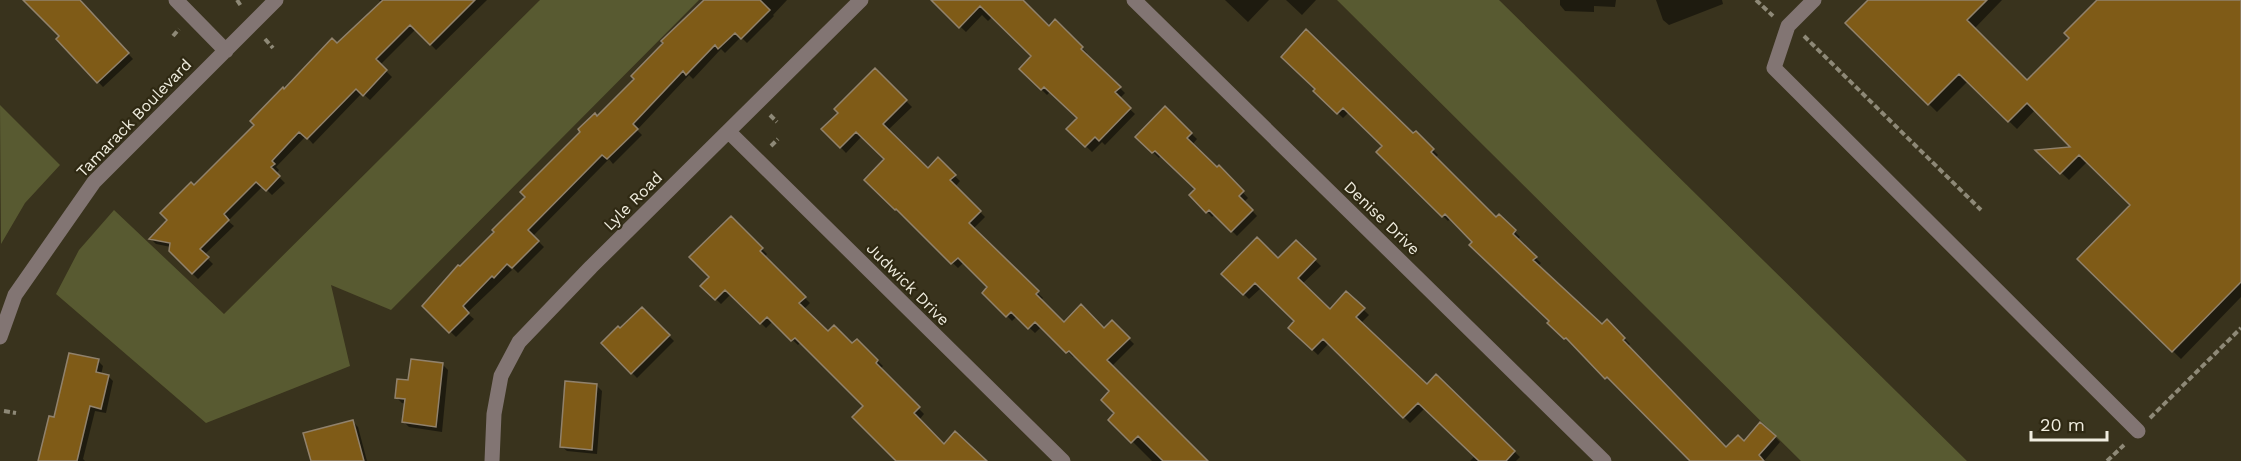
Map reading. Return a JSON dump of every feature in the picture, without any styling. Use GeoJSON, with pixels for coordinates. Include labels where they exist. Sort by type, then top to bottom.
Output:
{"type":"FeatureCollection","features":[{"type":"Feature","properties":{"kind":"street"},"geometry":{"type":"LineString","coordinates":[[176,0],[226,51]]}},
{"type":"Feature","properties":{"kind":"street","name":"Tamarack Boulevard"},"geometry":{"type":"LineString","coordinates":[[0,337],[15,295],[94,182],[276,0]]}},
{"type":"Feature","properties":{"kind":"street","name":"Lyle Road"},"geometry":{"type":"LineString","coordinates":[[492,461],[494,414],[501,376],[519,342],[591,267],[861,0]]}},
{"type":"Feature","properties":{"kind":"street","name":"Denise Drive"},"geometry":{"type":"LineString","coordinates":[[1134,0],[1604,461]]}},
{"type":"Feature","properties":{"kind":"street"},"geometry":{"type":"LineString","coordinates":[[1814,0],[1788,26],[1774,68],[2138,431]]}},
{"type":"Feature","properties":{"kind":"street","name":"Judwick Drive"},"geometry":{"type":"LineString","coordinates":[[729,132],[1062,461]]}},
{"type":"Feature","properties":{"kind":"path"},"geometry":{"type":"LineString","coordinates":[[237,0],[241,6]]}},
{"type":"Feature","properties":{"kind":"path"},"geometry":{"type":"LineString","coordinates":[[1810,28],[1803,35],[1981,210]]}},
{"type":"Feature","properties":{"kind":"path"},"geometry":{"type":"LineString","coordinates":[[264,38],[273,48]]}},
{"type":"Feature","properties":{"kind":"path"},"geometry":{"type":"LineString","coordinates":[[770,147],[778,140]]}},
{"type":"Feature","properties":{"kind":"path"},"geometry":{"type":"LineString","coordinates":[[2107,461],[2241,328]]}},
{"type":"Feature","properties":{"kind":"path"},"geometry":{"type":"LineString","coordinates":[[4,411],[16,413]]}},
{"type":"Feature","properties":{"kind":"green space"},"geometry":{"type":"Polygon","coordinates":[[[540,0],[699,0],[391,310],[331,285],[350,366],[206,423],[56,294],[79,250],[114,210],[224,314],[540,0]]]}},
{"type":"Feature","properties":{"kind":"green space"},"geometry":{"type":"Polygon","coordinates":[[[1337,0],[1499,0],[1967,461],[1801,461],[1337,0]]]}},
{"type":"Feature","properties":{"kind":"green space"},"geometry":{"type":"Polygon","coordinates":[[[0,105],[60,165],[25,203],[1,244],[0,105]]]}},
{"type":"Feature","properties":{"kind":"building"},"geometry":{"type":"Polygon","coordinates":[[[23,0],[80,0],[129,53],[97,83],[56,39],[59,36],[23,0]]]}},
{"type":"Feature","properties":{"kind":"building"},"geometry":{"type":"Polygon","coordinates":[[[383,0],[475,0],[430,45],[410,25],[376,59],[387,70],[363,96],[356,89],[307,139],[299,132],[272,161],[275,164],[271,167],[280,176],[266,191],[256,182],[224,214],[229,220],[200,249],[209,257],[192,274],[169,251],[170,243],[149,239],[167,220],[160,213],[191,182],[194,185],[254,125],[250,121],[283,87],[284,89],[332,38],[337,43],[383,0]]]}},
{"type":"Feature","properties":{"kind":"building"},"geometry":{"type":"Polygon","coordinates":[[[704,0],[760,0],[770,10],[741,39],[735,33],[718,49],[715,45],[686,75],[683,71],[633,124],[638,129],[607,159],[602,155],[528,230],[539,241],[512,268],[507,264],[494,278],[492,276],[463,306],[469,313],[449,333],[422,306],[458,265],[460,266],[494,232],[492,230],[525,197],[520,192],[580,132],[578,129],[595,113],[597,116],[634,79],[631,76],[663,43],[661,41],[704,0]]]}},
{"type":"Feature","properties":{"kind":"building"},"geometry":{"type":"Polygon","coordinates":[[[931,0],[1023,0],[1049,26],[1055,19],[1083,47],[1081,49],[1121,87],[1115,92],[1131,108],[1099,141],[1095,137],[1085,147],[1066,129],[1077,118],[1044,87],[1041,90],[1019,69],[1031,56],[980,6],[959,28],[931,0]]]}},
{"type":"Feature","properties":{"kind":"building"},"geometry":{"type":"Polygon","coordinates":[[[1868,0],[1987,0],[1967,20],[2027,80],[2069,38],[2064,33],[2097,0],[2241,0],[2241,282],[2172,352],[2077,259],[2130,205],[2079,155],[2060,174],[2035,150],[2070,147],[2027,103],[2008,122],[1959,74],[1928,105],[1845,23],[1868,0]]]}},
{"type":"Feature","properties":{"kind":"building"},"geometry":{"type":"Polygon","coordinates":[[[1306,29],[1413,133],[1416,131],[1434,149],[1431,152],[1496,217],[1499,214],[1516,230],[1513,234],[1537,257],[1533,260],[1602,324],[1607,319],[1625,338],[1623,340],[1726,447],[1738,435],[1744,441],[1760,422],[1776,436],[1759,455],[1764,461],[1690,461],[1607,377],[1605,379],[1566,338],[1564,339],[1547,323],[1549,321],[1469,245],[1472,242],[1445,214],[1442,217],[1376,152],[1382,146],[1343,108],[1337,114],[1313,91],[1315,89],[1281,57],[1306,29]]]}},
{"type":"Feature","properties":{"kind":"building"},"geometry":{"type":"Polygon","coordinates":[[[875,68],[907,100],[883,124],[928,168],[938,157],[956,175],[950,180],[981,211],[969,223],[1039,291],[1036,294],[1064,322],[1081,304],[1104,328],[1112,320],[1130,338],[1107,360],[1208,461],[1163,461],[1138,436],[1131,443],[1108,420],[1114,413],[1101,400],[1109,391],[1069,351],[1066,353],[1035,322],[1028,329],[1011,312],[1006,317],[982,293],[987,287],[958,258],[951,264],[864,180],[884,159],[856,132],[840,148],[821,129],[838,113],[834,109],[875,68]]]}},
{"type":"Feature","properties":{"kind":"building"},"geometry":{"type":"Polygon","coordinates":[[[1165,106],[1192,133],[1187,138],[1217,167],[1219,165],[1244,191],[1239,196],[1253,210],[1231,232],[1209,210],[1206,213],[1189,195],[1195,189],[1155,151],[1152,153],[1135,137],[1165,106]]]}},
{"type":"Feature","properties":{"kind":"building"},"geometry":{"type":"Polygon","coordinates":[[[731,216],[763,248],[760,251],[806,297],[799,303],[828,331],[834,325],[852,343],[857,339],[878,360],[876,363],[920,407],[914,413],[944,444],[955,431],[987,461],[896,461],[852,417],[863,406],[795,338],[791,341],[767,317],[760,324],[725,290],[715,300],[700,286],[709,277],[689,257],[731,216]]]}},
{"type":"Feature","properties":{"kind":"building"},"geometry":{"type":"Polygon","coordinates":[[[1257,237],[1278,258],[1296,240],[1316,259],[1298,278],[1330,309],[1346,291],[1365,308],[1356,317],[1427,384],[1436,374],[1515,451],[1506,461],[1479,461],[1418,403],[1403,418],[1323,339],[1312,350],[1288,328],[1294,321],[1255,283],[1243,295],[1221,274],[1257,237]]]}},
{"type":"Feature","properties":{"kind":"building"},"geometry":{"type":"Polygon","coordinates":[[[642,307],[670,335],[631,374],[601,343],[642,307]]]}},
{"type":"Feature","properties":{"kind":"building"},"geometry":{"type":"Polygon","coordinates":[[[69,353],[99,359],[96,372],[109,375],[101,409],[90,406],[77,461],[38,461],[49,416],[54,417],[69,353]]]}},
{"type":"Feature","properties":{"kind":"building"},"geometry":{"type":"Polygon","coordinates":[[[411,359],[443,363],[436,427],[402,422],[405,399],[395,398],[397,379],[408,380],[411,359]]]}},
{"type":"Feature","properties":{"kind":"building"},"geometry":{"type":"Polygon","coordinates":[[[565,381],[597,384],[592,450],[560,447],[565,381]]]}},
{"type":"Feature","properties":{"kind":"building"},"geometry":{"type":"Polygon","coordinates":[[[353,420],[364,461],[311,461],[303,433],[353,420]]]}}]}
